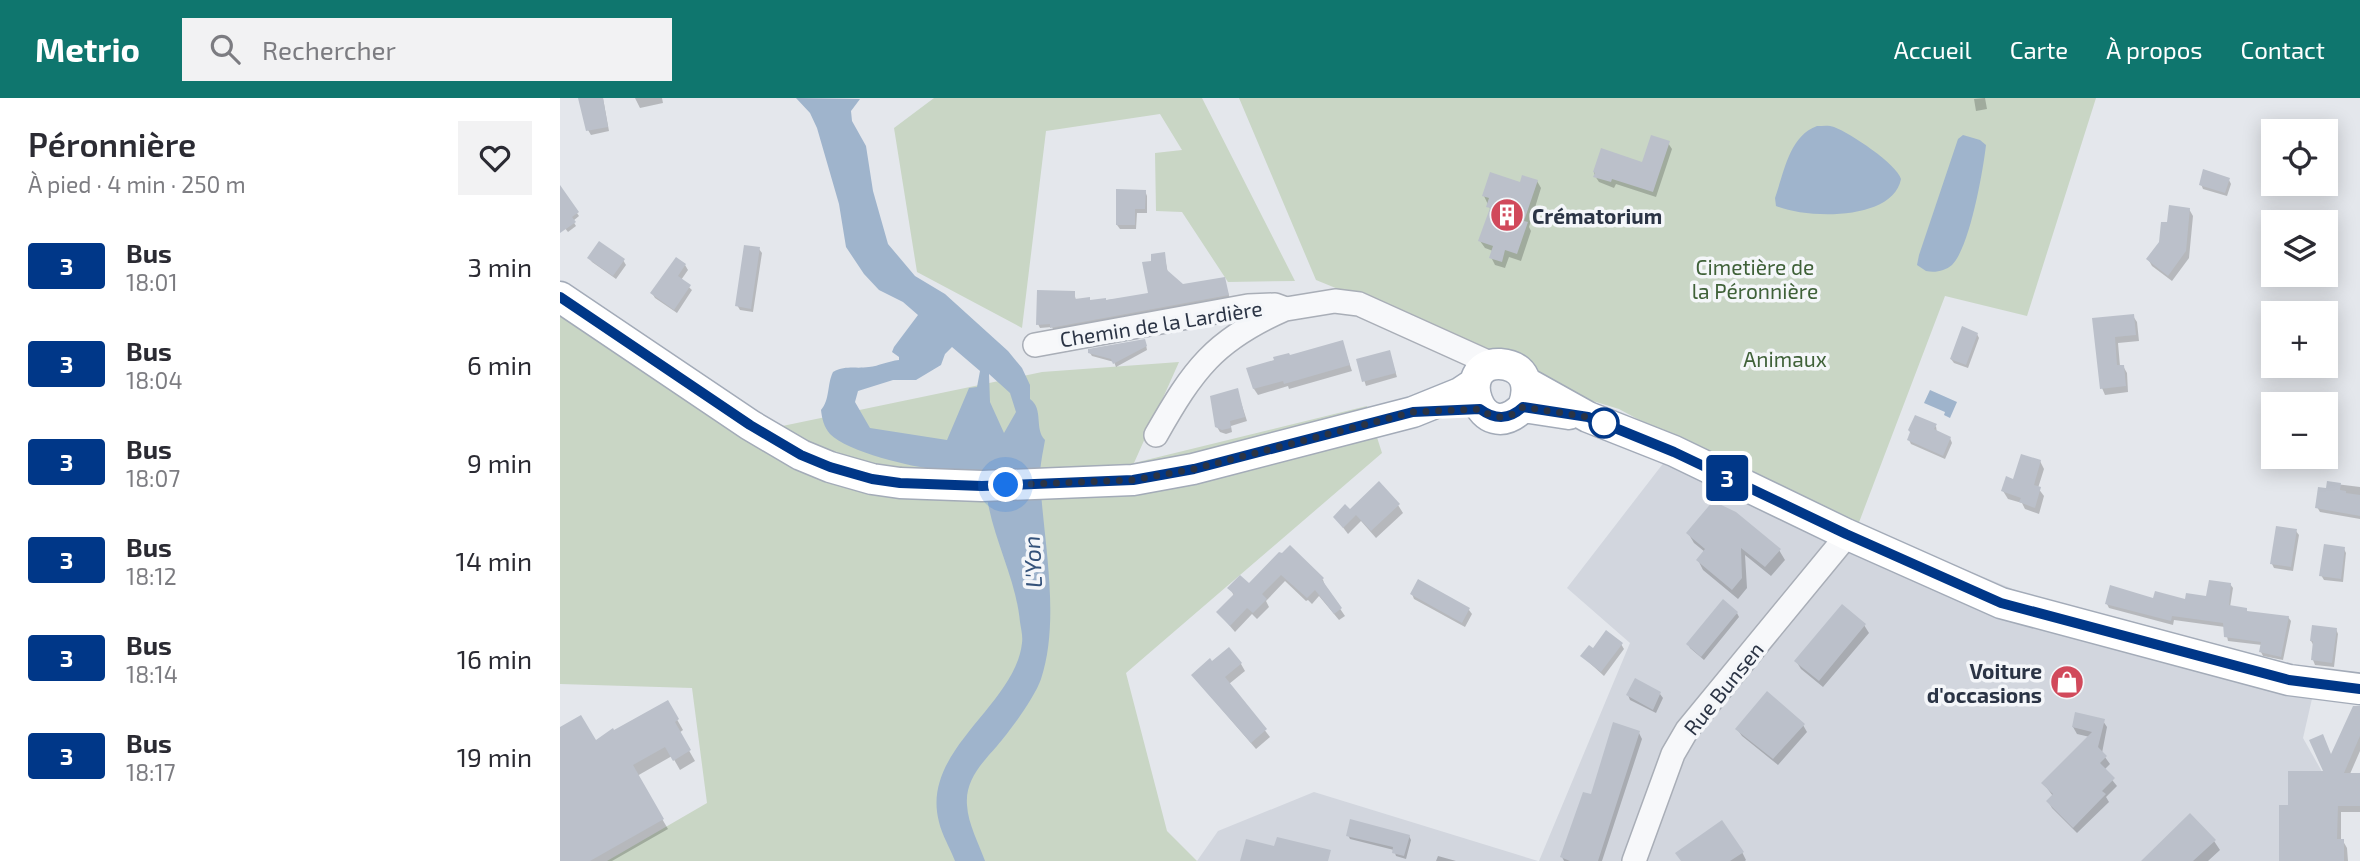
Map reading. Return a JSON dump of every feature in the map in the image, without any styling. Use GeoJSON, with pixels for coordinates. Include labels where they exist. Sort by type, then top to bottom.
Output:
{"type":"FeatureCollection","features":[{"type":"Feature","properties":{"kind":"main road"},"geometry":{"type":"LineString","coordinates":[[560,297],[750,425],[801,455],[872,479],[925,485],[1055,485],[1133,480],[1194,469],[1413,412],[1481,383],[1502,364],[1522,374],[1525,395],[1509,417],[1488,415],[1481,383]]}},
{"type":"Feature","properties":{"kind":"main road"},"geometry":{"type":"LineString","coordinates":[[1525,395],[1674,452],[1846,534],[2001,603],[2289,680],[2357,688]]}},
{"type":"Feature","properties":{"kind":"street","name":"Chemin de la Lardière"},"geometry":{"type":"LineString","coordinates":[[1156,435],[1190,379],[1209,356],[1228,340],[1262,319],[1286,309],[1335,301],[1359,304],[1459,350],[1481,383]]}},
{"type":"Feature","properties":{"kind":"street","name":"Chemin de la Lardière"},"geometry":{"type":"LineString","coordinates":[[1035,345],[1248,306],[1275,305],[1286,309]]}},
{"type":"Feature","properties":{"kind":"street","name":"Rue Bunsen"},"geometry":{"type":"LineString","coordinates":[[1634,861],[1672,754],[1687,730],[1846,534]]}},
{"type":"Feature","properties":{"kind":"shaded area"},"geometry":{"type":"Polygon","coordinates":[[[1665,461],[1858,525],[2032,597],[2317,677],[2303,738],[2325,777],[2327,861],[1539,861],[1630,643],[1567,588],[1665,461]]]}},
{"type":"Feature","properties":{"kind":"shaded area"},"geometry":{"type":"Polygon","coordinates":[[[1314,792],[1538,861],[1197,861],[1218,831],[1314,792]]]}},
{"type":"Feature","properties":{"kind":"green space"},"geometry":{"type":"Polygon","coordinates":[[[934,98],[1202,98],[1295,281],[1228,282],[1182,212],[1156,211],[1155,153],[1182,150],[1160,114],[1046,131],[1022,328],[917,272],[894,128],[934,98]]]}},
{"type":"Feature","properties":{"kind":"green space","name":"Cimetière de la Péronnière"},"geometry":{"type":"Polygon","coordinates":[[[1239,98],[2096,98],[2027,316],[1945,296],[1858,525],[1665,434],[1619,409],[1550,388],[1515,356],[1473,344],[1316,280],[1239,98]]]}},
{"type":"Feature","properties":{"kind":"green space"},"geometry":{"type":"Polygon","coordinates":[[[560,310],[739,435],[1042,372],[1179,362],[1134,463],[1367,406],[1382,453],[1126,673],[1167,831],[1197,861],[607,861],[707,803],[692,688],[560,684],[560,310]]]}},
{"type":"Feature","properties":{"kind":"water","name":"L'Yon"},"geometry":{"type":"Polygon","coordinates":[[[796,98],[860,99],[851,111],[852,121],[866,146],[873,191],[888,244],[915,276],[945,294],[1008,351],[1022,368],[1030,385],[1030,399],[1037,408],[1040,430],[1045,440],[1040,477],[1049,579],[1050,631],[1047,655],[1041,679],[1022,714],[980,766],[969,788],[969,819],[985,861],[955,861],[940,827],[937,796],[943,773],[955,750],[1003,687],[1016,666],[1022,643],[1018,606],[990,514],[986,488],[987,472],[938,470],[881,458],[838,441],[825,426],[821,410],[826,402],[833,372],[899,360],[892,352],[894,347],[918,315],[903,302],[879,290],[864,274],[846,247],[839,204],[817,128],[810,113],[796,98]],[[952,347],[945,354],[941,365],[916,380],[893,380],[858,391],[855,402],[870,428],[947,440],[969,388],[977,387],[980,371],[952,347]],[[989,374],[990,402],[1004,433],[1016,412],[1010,393],[989,374]]]}},
{"type":"Feature","properties":{"kind":"water"},"geometry":{"type":"Polygon","coordinates":[[[1817,126],[1830,126],[1841,130],[1891,165],[1901,179],[1895,193],[1882,203],[1847,213],[1807,213],[1776,206],[1775,198],[1789,156],[1800,138],[1817,126]]]}},
{"type":"Feature","properties":{"kind":"water"},"geometry":{"type":"Polygon","coordinates":[[[1963,135],[1980,140],[1986,145],[1970,226],[1959,256],[1952,265],[1940,271],[1926,271],[1917,265],[1919,255],[1958,139],[1963,135]]]}},
{"type":"Feature","properties":{"kind":"water"},"geometry":{"type":"Polygon","coordinates":[[[1930,390],[1957,402],[1950,418],[1944,415],[1945,412],[1924,403],[1930,390]]]}},
{"type":"Feature","properties":{"kind":"building"},"geometry":{"type":"Polygon","coordinates":[[[578,98],[603,98],[608,127],[586,131],[578,98]]]}},
{"type":"Feature","properties":{"kind":"building"},"geometry":{"type":"Polygon","coordinates":[[[1651,135],[1670,141],[1653,192],[1612,179],[1611,182],[1593,177],[1601,148],[1642,162],[1651,135]]]}},
{"type":"Feature","properties":{"kind":"building"},"geometry":{"type":"Polygon","coordinates":[[[2203,169],[2230,178],[2225,193],[2199,185],[2203,169]]]}},
{"type":"Feature","properties":{"kind":"building","name":"Crématorium"},"geometry":{"type":"Polygon","coordinates":[[[1490,172],[1520,182],[1522,175],[1538,180],[1524,221],[1528,222],[1517,254],[1505,250],[1502,262],[1489,258],[1493,246],[1478,241],[1490,208],[1486,207],[1489,198],[1482,196],[1490,172]]]}},
{"type":"Feature","properties":{"kind":"building"},"geometry":{"type":"Polygon","coordinates":[[[560,185],[579,212],[572,217],[576,222],[560,233],[560,185]]]}},
{"type":"Feature","properties":{"kind":"building"},"geometry":{"type":"Polygon","coordinates":[[[1116,189],[1146,190],[1145,209],[1135,209],[1135,225],[1116,225],[1116,189]]]}},
{"type":"Feature","properties":{"kind":"building"},"geometry":{"type":"Polygon","coordinates":[[[2169,205],[2190,208],[2186,251],[2168,276],[2146,259],[2159,242],[2161,222],[2167,222],[2169,205]]]}},
{"type":"Feature","properties":{"kind":"building"},"geometry":{"type":"Polygon","coordinates":[[[599,241],[625,259],[613,276],[587,258],[599,241]]]}},
{"type":"Feature","properties":{"kind":"building"},"geometry":{"type":"Polygon","coordinates":[[[744,245],[760,247],[751,309],[735,306],[744,245]]]}},
{"type":"Feature","properties":{"kind":"building"},"geometry":{"type":"Polygon","coordinates":[[[1165,252],[1167,270],[1183,284],[1225,277],[1229,295],[1050,328],[1050,324],[1036,325],[1037,290],[1075,291],[1075,299],[1090,297],[1090,300],[1148,293],[1142,262],[1151,261],[1151,254],[1165,252]]]}},
{"type":"Feature","properties":{"kind":"building"},"geometry":{"type":"Polygon","coordinates":[[[676,257],[686,264],[678,276],[691,285],[674,310],[650,293],[676,257]]]}},
{"type":"Feature","properties":{"kind":"building"},"geometry":{"type":"Polygon","coordinates":[[[2134,314],[2136,335],[2115,337],[2117,365],[2124,365],[2126,386],[2100,389],[2092,318],[2134,314]]]}},
{"type":"Feature","properties":{"kind":"building"},"geometry":{"type":"Polygon","coordinates":[[[1962,326],[1978,333],[1966,365],[1950,359],[1962,326]]]}},
{"type":"Feature","properties":{"kind":"building"},"geometry":{"type":"Polygon","coordinates":[[[1145,339],[1147,346],[1113,364],[1111,359],[1088,353],[1088,349],[1145,339]]]}},
{"type":"Feature","properties":{"kind":"building"},"geometry":{"type":"Polygon","coordinates":[[[1343,340],[1350,365],[1284,384],[1283,381],[1253,389],[1246,368],[1274,360],[1273,357],[1343,340]]]}},
{"type":"Feature","properties":{"kind":"building"},"geometry":{"type":"Polygon","coordinates":[[[1390,350],[1396,373],[1362,382],[1356,359],[1390,350]]]}},
{"type":"Feature","properties":{"kind":"building"},"geometry":{"type":"Polygon","coordinates":[[[1238,388],[1245,417],[1230,421],[1231,428],[1222,430],[1215,427],[1210,396],[1238,388]]]}},
{"type":"Feature","properties":{"kind":"building"},"geometry":{"type":"Polygon","coordinates":[[[1915,415],[1937,424],[1934,429],[1951,437],[1943,456],[1907,440],[1915,415]]]}},
{"type":"Feature","properties":{"kind":"building"},"geometry":{"type":"Polygon","coordinates":[[[2021,454],[2041,460],[2034,485],[2041,487],[2035,508],[2019,502],[2021,498],[2001,491],[2006,476],[2013,479],[2021,454]]]}},
{"type":"Feature","properties":{"kind":"building"},"geometry":{"type":"Polygon","coordinates":[[[1379,481],[1400,504],[1371,531],[1356,515],[1343,528],[1333,517],[1345,504],[1350,509],[1379,481]]]}},
{"type":"Feature","properties":{"kind":"building"},"geometry":{"type":"Polygon","coordinates":[[[2327,481],[2341,483],[2340,490],[2346,493],[2360,495],[2360,516],[2315,508],[2318,487],[2326,488],[2327,481]]]}},
{"type":"Feature","properties":{"kind":"building"},"geometry":{"type":"Polygon","coordinates":[[[1713,501],[1736,512],[1781,549],[1765,567],[1741,548],[1742,578],[1732,590],[1696,560],[1705,549],[1686,533],[1713,501]]]}},
{"type":"Feature","properties":{"kind":"building"},"geometry":{"type":"Polygon","coordinates":[[[2276,526],[2297,529],[2291,567],[2270,564],[2276,526]]]}},
{"type":"Feature","properties":{"kind":"building"},"geometry":{"type":"Polygon","coordinates":[[[2324,544],[2345,547],[2341,579],[2319,576],[2324,544]]]}},
{"type":"Feature","properties":{"kind":"building"},"geometry":{"type":"Polygon","coordinates":[[[1290,545],[1324,578],[1322,580],[1342,608],[1334,614],[1315,590],[1307,598],[1281,575],[1262,594],[1267,599],[1253,613],[1247,608],[1230,626],[1216,612],[1234,594],[1227,588],[1240,575],[1249,583],[1279,552],[1282,553],[1290,545]]]}},
{"type":"Feature","properties":{"kind":"building"},"geometry":{"type":"Polygon","coordinates":[[[1418,579],[1470,608],[1462,623],[1410,594],[1418,579]]]}},
{"type":"Feature","properties":{"kind":"building"},"geometry":{"type":"Polygon","coordinates":[[[2209,580],[2231,583],[2229,605],[2247,608],[2247,611],[2289,616],[2281,657],[2259,652],[2261,642],[2224,637],[2223,623],[2172,616],[2171,621],[2105,604],[2110,585],[2153,598],[2155,591],[2185,599],[2186,593],[2206,596],[2209,580]]]}},
{"type":"Feature","properties":{"kind":"building"},"geometry":{"type":"Polygon","coordinates":[[[1723,599],[1738,612],[1701,657],[1686,644],[1723,599]]]}},
{"type":"Feature","properties":{"kind":"building"},"geometry":{"type":"Polygon","coordinates":[[[1842,604],[1866,624],[1819,681],[1794,661],[1842,604]]]}},
{"type":"Feature","properties":{"kind":"building"},"geometry":{"type":"Polygon","coordinates":[[[2312,625],[2337,628],[2332,663],[2311,660],[2312,625]]]}},
{"type":"Feature","properties":{"kind":"building"},"geometry":{"type":"Polygon","coordinates":[[[1606,630],[1623,643],[1601,672],[1580,656],[1589,645],[1593,648],[1606,630]]]}},
{"type":"Feature","properties":{"kind":"building"},"geometry":{"type":"Polygon","coordinates":[[[1229,647],[1242,663],[1225,677],[1267,729],[1251,743],[1191,675],[1210,658],[1212,661],[1229,647]]]}},
{"type":"Feature","properties":{"kind":"building"},"geometry":{"type":"Polygon","coordinates":[[[1635,678],[1661,692],[1653,710],[1626,695],[1635,678]]]}},
{"type":"Feature","properties":{"kind":"building"},"geometry":{"type":"Polygon","coordinates":[[[1767,691],[1805,724],[1773,759],[1735,729],[1767,691]]]}},
{"type":"Feature","properties":{"kind":"building"},"geometry":{"type":"Polygon","coordinates":[[[668,700],[679,719],[675,722],[691,750],[673,761],[665,747],[633,765],[664,819],[590,861],[560,861],[560,727],[581,715],[596,740],[613,728],[614,730],[668,700]]]}},
{"type":"Feature","properties":{"kind":"building"},"geometry":{"type":"Polygon","coordinates":[[[2353,706],[2360,706],[2360,736],[2344,773],[2360,773],[2360,806],[2338,806],[2337,839],[2344,839],[2344,861],[2279,861],[2279,805],[2288,805],[2288,771],[2323,771],[2309,740],[2323,734],[2331,754],[2353,706]]]}},
{"type":"Feature","properties":{"kind":"building"},"geometry":{"type":"Polygon","coordinates":[[[2075,712],[2105,719],[2098,747],[2107,756],[2100,763],[2115,778],[2102,791],[2106,794],[2073,828],[2046,801],[2053,794],[2041,783],[2092,732],[2072,727],[2075,712]]]}},
{"type":"Feature","properties":{"kind":"building"},"geometry":{"type":"Polygon","coordinates":[[[1613,722],[1640,731],[1598,861],[1570,861],[1560,857],[1583,792],[1591,794],[1613,722]]]}},
{"type":"Feature","properties":{"kind":"building"},"geometry":{"type":"Polygon","coordinates":[[[2190,813],[2216,840],[2193,861],[2141,861],[2190,813]]]}},
{"type":"Feature","properties":{"kind":"building"},"geometry":{"type":"Polygon","coordinates":[[[1350,819],[1410,835],[1404,856],[1392,853],[1393,847],[1346,836],[1350,819]]]}},
{"type":"Feature","properties":{"kind":"building"},"geometry":{"type":"Polygon","coordinates":[[[1722,820],[1744,852],[1730,861],[1681,861],[1675,853],[1722,820]]]}},
{"type":"Feature","properties":{"kind":"building"},"geometry":{"type":"Polygon","coordinates":[[[1277,837],[1331,850],[1328,861],[1240,861],[1246,839],[1274,846],[1277,837]]]}},
{"type":"Feature","properties":{"kind":"bus line","name":"3"},"geometry":{"type":"LineString","coordinates":[[560,297],[769,437],[830,467],[872,479],[948,486],[1055,485],[1133,480],[1194,469],[1413,412],[1480,409],[1499,418],[1509,417],[1523,407],[1545,410],[1588,417],[1674,452],[1846,534],[2001,603],[2289,680],[2360,689]]}},
{"type":"Feature","properties":{"kind":"place","name":"Crématorium"},"geometry":{"type":"Point","coordinates":[1507,215]}},
{"type":"Feature","properties":{"kind":"place","name":"Voiture d'occasions"},"geometry":{"type":"Point","coordinates":[2067,682]}},
{"type":"Feature","properties":{"kind":"route"},"geometry":{"type":"LineString","coordinates":[[1006,485],[1133,480],[1194,469],[1413,412],[1480,409],[1499,418],[1509,417],[1523,407],[1588,417],[1607,425],[1604,423]]}},
{"type":"Feature","properties":{"kind":"park label","name":"Animaux"},"geometry":{"type":"Point","coordinates":[1785,358]}}]}
